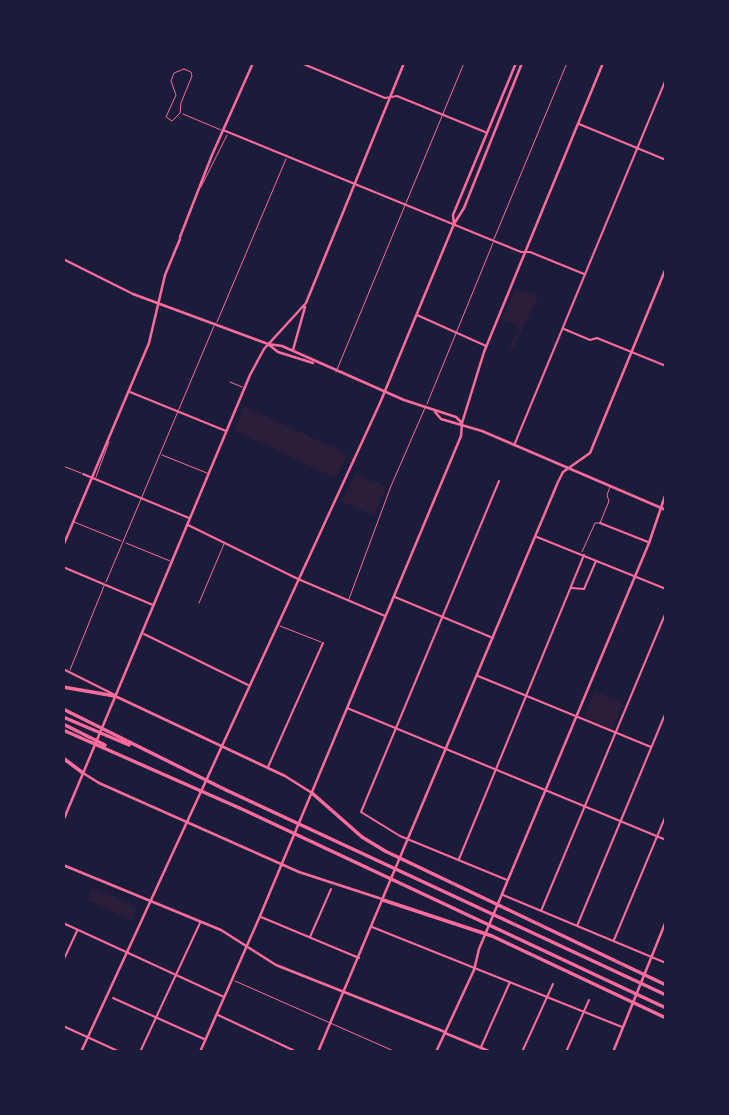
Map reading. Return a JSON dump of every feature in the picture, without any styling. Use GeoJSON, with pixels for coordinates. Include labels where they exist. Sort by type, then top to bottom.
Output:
{"type":"FeatureCollection","features":[{"type":"Feature","properties":{"kind":"highway"},"geometry":{"type":"LineString","coordinates":[[63,687],[116,696]]}},
{"type":"Feature","properties":{"kind":"highway"},"geometry":{"type":"LineString","coordinates":[[63,709],[157,756],[666,995]]}},
{"type":"Feature","properties":{"kind":"highway"},"geometry":{"type":"LineString","coordinates":[[63,717],[157,756]]}},
{"type":"Feature","properties":{"kind":"highway"},"geometry":{"type":"LineString","coordinates":[[63,724],[142,764]]}},
{"type":"Feature","properties":{"kind":"highway"},"geometry":{"type":"LineString","coordinates":[[63,730],[142,764],[666,1008]]}},
{"type":"Feature","properties":{"kind":"highway"},"geometry":{"type":"LineString","coordinates":[[63,758],[83,773]]}},
{"type":"Feature","properties":{"kind":"highway"},"geometry":{"type":"LineString","coordinates":[[312,793],[369,842],[514,915],[666,985]]}},
{"type":"Feature","properties":{"kind":"highway"},"geometry":{"type":"LineString","coordinates":[[383,900],[501,939],[666,1018]]}},
{"type":"Feature","properties":{"kind":"main road"},"geometry":{"type":"LineString","coordinates":[[63,546],[151,337],[165,275],[253,63]]}},
{"type":"Feature","properties":{"kind":"main road"},"geometry":{"type":"LineString","coordinates":[[296,352],[292,347],[306,303],[404,63]]}},
{"type":"Feature","properties":{"kind":"main road"},"geometry":{"type":"LineString","coordinates":[[454,224],[453,215],[516,63]]}},
{"type":"Feature","properties":{"kind":"main road"},"geometry":{"type":"LineString","coordinates":[[81,1052],[384,392],[454,224],[464,208],[522,63]]}},
{"type":"Feature","properties":{"kind":"main road"},"geometry":{"type":"LineString","coordinates":[[202,1051],[461,436],[462,424],[486,346],[603,63]]}},
{"type":"Feature","properties":{"kind":"main road"},"geometry":{"type":"LineString","coordinates":[[63,259],[158,304],[296,352],[384,392],[435,412],[443,412],[462,424]]}},
{"type":"Feature","properties":{"kind":"main road"},"geometry":{"type":"LineString","coordinates":[[318,1052],[560,477],[590,453],[666,268]]}},
{"type":"Feature","properties":{"kind":"main road"},"geometry":{"type":"LineString","coordinates":[[63,821],[244,388],[268,344],[306,303]]}},
{"type":"Feature","properties":{"kind":"main road"},"geometry":{"type":"LineString","coordinates":[[268,344],[286,355],[318,364]]}},
{"type":"Feature","properties":{"kind":"main road"},"geometry":{"type":"LineString","coordinates":[[435,412],[441,419],[462,424],[515,445],[664,509]]}},
{"type":"Feature","properties":{"kind":"main road"},"geometry":{"type":"LineString","coordinates":[[436,1052],[475,968],[508,880],[664,509],[666,493]]}},
{"type":"Feature","properties":{"kind":"main road"},"geometry":{"type":"LineString","coordinates":[[116,696],[267,768],[312,793]]}},
{"type":"Feature","properties":{"kind":"main road"},"geometry":{"type":"LineString","coordinates":[[83,773],[99,783],[282,864],[383,900]]}},
{"type":"Feature","properties":{"kind":"main road"},"geometry":{"type":"LineString","coordinates":[[63,865],[231,935],[276,965],[491,1052]]}},
{"type":"Feature","properties":{"kind":"main road"},"geometry":{"type":"LineString","coordinates":[[613,1051],[666,921]]}},
{"type":"Feature","properties":{"kind":"street"},"geometry":{"type":"LineString","coordinates":[[301,63],[385,99],[397,96],[487,133]]}},
{"type":"Feature","properties":{"kind":"street"},"geometry":{"type":"LineString","coordinates":[[515,445],[666,79]]}},
{"type":"Feature","properties":{"kind":"street"},"geometry":{"type":"LineString","coordinates":[[578,124],[666,160]]}},
{"type":"Feature","properties":{"kind":"street"},"geometry":{"type":"LineString","coordinates":[[223,130],[494,241],[585,274]]}},
{"type":"Feature","properties":{"kind":"street"},"geometry":{"type":"LineString","coordinates":[[416,315],[486,346]]}},
{"type":"Feature","properties":{"kind":"street"},"geometry":{"type":"LineString","coordinates":[[563,329],[590,340],[597,338],[666,366]]}},
{"type":"Feature","properties":{"kind":"street"},"geometry":{"type":"LineString","coordinates":[[128,391],[227,432]]}},
{"type":"Feature","properties":{"kind":"street"},"geometry":{"type":"LineString","coordinates":[[83,474],[190,519]]}},
{"type":"Feature","properties":{"kind":"street"},"geometry":{"type":"LineString","coordinates":[[499,481],[361,812],[400,836],[508,880]]}},
{"type":"Feature","properties":{"kind":"street"},"geometry":{"type":"LineString","coordinates":[[600,523],[649,543]]}},
{"type":"Feature","properties":{"kind":"street"},"geometry":{"type":"LineString","coordinates":[[188,525],[299,579],[386,616]]}},
{"type":"Feature","properties":{"kind":"street"},"geometry":{"type":"LineString","coordinates":[[536,536],[666,589]]}},
{"type":"Feature","properties":{"kind":"street"},"geometry":{"type":"LineString","coordinates":[[459,860],[572,588],[583,555]]}},
{"type":"Feature","properties":{"kind":"street"},"geometry":{"type":"LineString","coordinates":[[572,588],[584,589],[596,560]]}},
{"type":"Feature","properties":{"kind":"street"},"geometry":{"type":"LineString","coordinates":[[63,567],[154,605]]}},
{"type":"Feature","properties":{"kind":"street"},"geometry":{"type":"LineString","coordinates":[[394,597],[493,638]]}},
{"type":"Feature","properties":{"kind":"street"},"geometry":{"type":"LineString","coordinates":[[541,911],[666,611]]}},
{"type":"Feature","properties":{"kind":"street"},"geometry":{"type":"LineString","coordinates":[[142,633],[249,686]]}},
{"type":"Feature","properties":{"kind":"street"},"geometry":{"type":"LineString","coordinates":[[267,768],[323,643]]}},
{"type":"Feature","properties":{"kind":"street"},"geometry":{"type":"LineString","coordinates":[[63,669],[105,687],[116,696]]}},
{"type":"Feature","properties":{"kind":"street"},"geometry":{"type":"LineString","coordinates":[[477,676],[651,747]]}},
{"type":"Feature","properties":{"kind":"street"},"geometry":{"type":"LineString","coordinates":[[347,708],[666,840]]}},
{"type":"Feature","properties":{"kind":"street"},"geometry":{"type":"LineString","coordinates":[[577,926],[666,712]]}},
{"type":"Feature","properties":{"kind":"street"},"geometry":{"type":"LineString","coordinates":[[613,941],[666,815]]}},
{"type":"Feature","properties":{"kind":"street"},"geometry":{"type":"LineString","coordinates":[[310,938],[331,889]]}},
{"type":"Feature","properties":{"kind":"street"},"geometry":{"type":"LineString","coordinates":[[502,895],[666,963]]}},
{"type":"Feature","properties":{"kind":"street"},"geometry":{"type":"LineString","coordinates":[[260,916],[359,958]]}},
{"type":"Feature","properties":{"kind":"street"},"geometry":{"type":"LineString","coordinates":[[140,1052],[200,922]]}},
{"type":"Feature","properties":{"kind":"street"},"geometry":{"type":"LineString","coordinates":[[63,923],[225,998]]}},
{"type":"Feature","properties":{"kind":"street"},"geometry":{"type":"LineString","coordinates":[[372,927],[623,1028]]}},
{"type":"Feature","properties":{"kind":"street"},"geometry":{"type":"LineString","coordinates":[[63,961],[78,930]]}},
{"type":"Feature","properties":{"kind":"street"},"geometry":{"type":"LineString","coordinates":[[480,1048],[510,981]]}},
{"type":"Feature","properties":{"kind":"street"},"geometry":{"type":"LineString","coordinates":[[522,1052],[553,984]]}},
{"type":"Feature","properties":{"kind":"street"},"geometry":{"type":"LineString","coordinates":[[113,998],[205,1040]]}},
{"type":"Feature","properties":{"kind":"street"},"geometry":{"type":"LineString","coordinates":[[566,1052],[589,1000]]}},
{"type":"Feature","properties":{"kind":"street"},"geometry":{"type":"LineString","coordinates":[[217,1015],[297,1052]]}},
{"type":"Feature","properties":{"kind":"street"},"geometry":{"type":"LineString","coordinates":[[63,1026],[120,1052]]}},
{"type":"Feature","properties":{"kind":"street"},"geometry":{"type":"LineString","coordinates":[[613,1051],[618,1052]]}},
{"type":"Feature","properties":{"kind":"lane"},"geometry":{"type":"LineString","coordinates":[[337,372],[464,63]]}},
{"type":"Feature","properties":{"kind":"lane"},"geometry":{"type":"LineString","coordinates":[[348,601],[391,486],[567,63]]}},
{"type":"Feature","properties":{"kind":"lane"},"geometry":{"type":"LineString","coordinates":[[184,69],[191,72],[192,76],[181,103],[180,113],[172,121],[167,120],[176,95],[171,80],[174,73],[184,69]]}},
{"type":"Feature","properties":{"kind":"lane"},"geometry":{"type":"LineString","coordinates":[[180,113],[223,130]]}},
{"type":"Feature","properties":{"kind":"lane"},"geometry":{"type":"LineString","coordinates":[[201,187],[228,132]]}},
{"type":"Feature","properties":{"kind":"lane"},"geometry":{"type":"LineString","coordinates":[[69,672],[176,411],[287,156]]}},
{"type":"Feature","properties":{"kind":"lane"},"geometry":{"type":"LineString","coordinates":[[230,382],[244,388]]}},
{"type":"Feature","properties":{"kind":"lane"},"geometry":{"type":"LineString","coordinates":[[160,454],[209,474]]}},
{"type":"Feature","properties":{"kind":"lane"},"geometry":{"type":"LineString","coordinates":[[63,466],[83,474]]}},
{"type":"Feature","properties":{"kind":"lane"},"geometry":{"type":"LineString","coordinates":[[583,555],[594,523],[600,523],[609,501],[607,495],[610,487]]}},
{"type":"Feature","properties":{"kind":"lane"},"geometry":{"type":"LineString","coordinates":[[73,521],[172,562]]}},
{"type":"Feature","properties":{"kind":"lane"},"geometry":{"type":"LineString","coordinates":[[198,603],[224,543]]}},
{"type":"Feature","properties":{"kind":"lane"},"geometry":{"type":"LineString","coordinates":[[277,625],[323,643]]}},
{"type":"Feature","properties":{"kind":"lane"},"geometry":{"type":"LineString","coordinates":[[233,980],[396,1052]]}},
{"type":"Feature","properties":{"kind":"shaded area"},"geometry":{"type":"Polygon","coordinates":[[[516,288],[538,297],[513,349],[509,347],[519,329],[517,325],[502,320],[516,288]]]}},
{"type":"Feature","properties":{"kind":"shaded area"},"geometry":{"type":"Polygon","coordinates":[[[244,406],[347,454],[335,478],[234,430],[244,406]]]}},
{"type":"Feature","properties":{"kind":"shaded area"},"geometry":{"type":"Polygon","coordinates":[[[356,473],[386,487],[374,516],[342,501],[356,473]]]}},
{"type":"Feature","properties":{"kind":"shaded area"},"geometry":{"type":"Polygon","coordinates":[[[595,691],[623,703],[612,729],[584,717],[595,691]]]}},
{"type":"Feature","properties":{"kind":"shaded area"},"geometry":{"type":"Polygon","coordinates":[[[93,887],[137,907],[132,921],[87,900],[93,887]]]}}]}
